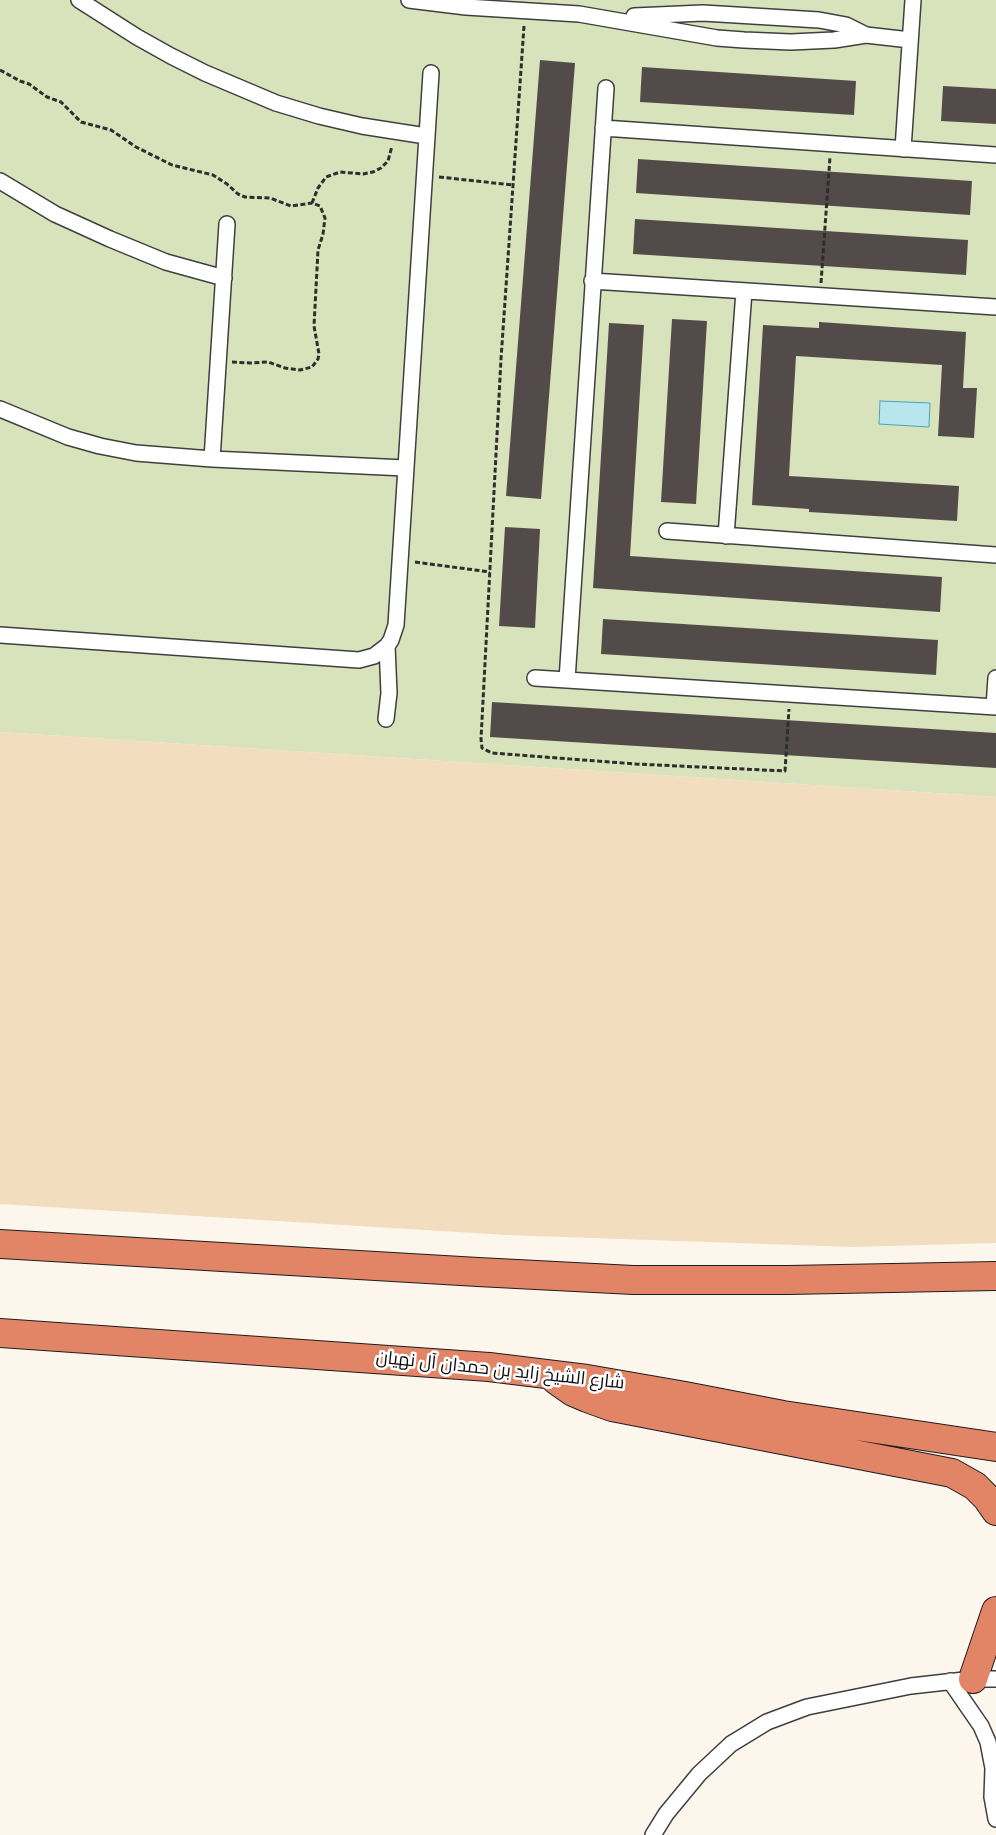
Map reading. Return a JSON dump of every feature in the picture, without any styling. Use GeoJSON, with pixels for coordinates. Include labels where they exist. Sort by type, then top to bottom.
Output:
{"type":"FeatureCollection","features":[{"type":"Feature","properties":{"kind":"highway"},"geometry":{"type":"LineString","coordinates":[[0,1244],[633,1280],[788,1280],[996,1276]]}},
{"type":"Feature","properties":{"kind":"highway","name":"شارع الشيخ زايد بن حمدان آل نهيان"},"geometry":{"type":"LineString","coordinates":[[0,1334],[489,1367],[549,1374],[685,1396],[792,1417],[996,1447]]}},
{"type":"Feature","properties":{"kind":"highway"},"geometry":{"type":"LineString","coordinates":[[549,1374],[573,1392],[612,1407],[952,1473],[976,1486],[996,1511]]}},
{"type":"Feature","properties":{"kind":"highway"},"geometry":{"type":"LineString","coordinates":[[973,1680],[996,1611]]}},
{"type":"Feature","properties":{"kind":"street"},"geometry":{"type":"LineString","coordinates":[[79,0],[170,56],[276,103],[319,116],[426,136]]}},
{"type":"Feature","properties":{"kind":"street"},"geometry":{"type":"LineString","coordinates":[[409,0],[466,7],[602,17],[701,35],[744,40],[792,42],[840,39],[866,35],[910,40]]}},
{"type":"Feature","properties":{"kind":"street"},"geometry":{"type":"LineString","coordinates":[[903,149],[913,0]]}},
{"type":"Feature","properties":{"kind":"street"},"geometry":{"type":"LineString","coordinates":[[602,17],[703,13],[792,18],[846,24],[866,35]]}},
{"type":"Feature","properties":{"kind":"street"},"geometry":{"type":"LineString","coordinates":[[701,35],[703,13]]}},
{"type":"Feature","properties":{"kind":"street"},"geometry":{"type":"LineString","coordinates":[[792,18],[792,42]]}},
{"type":"Feature","properties":{"kind":"street"},"geometry":{"type":"LineString","coordinates":[[0,635],[359,660],[374,656],[387,646],[396,625],[423,175],[431,73]]}},
{"type":"Feature","properties":{"kind":"street"},"geometry":{"type":"LineString","coordinates":[[567,680],[606,88]]}},
{"type":"Feature","properties":{"kind":"street"},"geometry":{"type":"LineString","coordinates":[[603,128],[996,155]]}},
{"type":"Feature","properties":{"kind":"street"},"geometry":{"type":"LineString","coordinates":[[0,180],[55,214],[110,239],[166,262],[224,278]]}},
{"type":"Feature","properties":{"kind":"street"},"geometry":{"type":"LineString","coordinates":[[212,459],[227,224]]}},
{"type":"Feature","properties":{"kind":"street"},"geometry":{"type":"LineString","coordinates":[[592,281],[996,307]]}},
{"type":"Feature","properties":{"kind":"street"},"geometry":{"type":"LineString","coordinates":[[726,536],[744,290]]}},
{"type":"Feature","properties":{"kind":"street"},"geometry":{"type":"LineString","coordinates":[[0,409],[45,428],[100,446],[136,453],[212,459],[405,468]]}},
{"type":"Feature","properties":{"kind":"street"},"geometry":{"type":"LineString","coordinates":[[667,531],[996,555]]}},
{"type":"Feature","properties":{"kind":"street"},"geometry":{"type":"LineString","coordinates":[[386,719],[389,678],[387,646]]}},
{"type":"Feature","properties":{"kind":"street"},"geometry":{"type":"LineString","coordinates":[[535,678],[995,707],[996,678]]}},
{"type":"Feature","properties":{"kind":"street"},"geometry":{"type":"LineString","coordinates":[[652,1835],[666,1814],[699,1774],[731,1744],[767,1722],[793,1711],[827,1702],[911,1686],[973,1680],[981,1726],[988,1742],[993,1768],[992,1797],[996,1819]]}},
{"type":"Feature","properties":{"kind":"path"},"geometry":{"type":"LineString","coordinates":[[525,10],[501,359],[480,739],[482,748],[492,754],[636,764],[785,771],[790,694]]}},
{"type":"Feature","properties":{"kind":"path"},"geometry":{"type":"LineString","coordinates":[[312,202],[322,182],[332,174],[346,172],[363,174],[381,168],[388,160],[391,152],[394,131]]}},
{"type":"Feature","properties":{"kind":"path"},"geometry":{"type":"LineString","coordinates":[[820,296],[831,144]]}},
{"type":"Feature","properties":{"kind":"path"},"geometry":{"type":"LineString","coordinates":[[423,175],[513,185]]}},
{"type":"Feature","properties":{"kind":"path"},"geometry":{"type":"LineString","coordinates":[[400,560],[490,572]]}},
{"type":"Feature","properties":{"kind":"green space"},"geometry":{"type":"Polygon","coordinates":[[[0,0],[996,0],[996,797],[0,732],[0,0]]]}},
{"type":"Feature","properties":{"kind":"sand"},"geometry":{"type":"Polygon","coordinates":[[[0,732],[996,797],[996,1243],[852,1247],[506,1235],[0,1204],[0,732]]]}},
{"type":"Feature","properties":{"kind":"water"},"geometry":{"type":"Polygon","coordinates":[[[880,401],[930,403],[929,427],[879,424],[880,401]]]}},
{"type":"Feature","properties":{"kind":"building"},"geometry":{"type":"Polygon","coordinates":[[[540,60],[575,63],[541,499],[506,496],[540,60]]]}},
{"type":"Feature","properties":{"kind":"building"},"geometry":{"type":"Polygon","coordinates":[[[642,67],[856,81],[854,115],[640,102],[642,67]]]}},
{"type":"Feature","properties":{"kind":"building"},"geometry":{"type":"Polygon","coordinates":[[[943,86],[996,89],[996,124],[941,121],[943,86]]]}},
{"type":"Feature","properties":{"kind":"building"},"geometry":{"type":"Polygon","coordinates":[[[638,159],[972,181],[970,215],[636,193],[638,159]]]}},
{"type":"Feature","properties":{"kind":"building"},"geometry":{"type":"Polygon","coordinates":[[[635,219],[968,240],[966,275],[633,254],[635,219]]]}},
{"type":"Feature","properties":{"kind":"building"},"geometry":{"type":"Polygon","coordinates":[[[672,319],[707,321],[696,504],[661,502],[672,319]]]}},
{"type":"Feature","properties":{"kind":"building"},"geometry":{"type":"Polygon","coordinates":[[[819,322],[966,332],[963,388],[977,388],[974,438],[938,436],[942,365],[796,356],[789,476],[959,486],[957,521],[809,512],[809,509],[752,505],[763,325],[819,328],[819,322]]]}},
{"type":"Feature","properties":{"kind":"building"},"geometry":{"type":"Polygon","coordinates":[[[609,323],[644,325],[630,556],[942,577],[940,612],[593,588],[609,323]]]}},
{"type":"Feature","properties":{"kind":"building"},"geometry":{"type":"Polygon","coordinates":[[[505,527],[540,529],[535,628],[499,626],[505,527]]]}},
{"type":"Feature","properties":{"kind":"building"},"geometry":{"type":"Polygon","coordinates":[[[603,619],[938,640],[936,675],[601,654],[603,619]]]}},
{"type":"Feature","properties":{"kind":"building"},"geometry":{"type":"Polygon","coordinates":[[[492,702],[996,733],[996,768],[490,737],[492,702]]]}}]}
